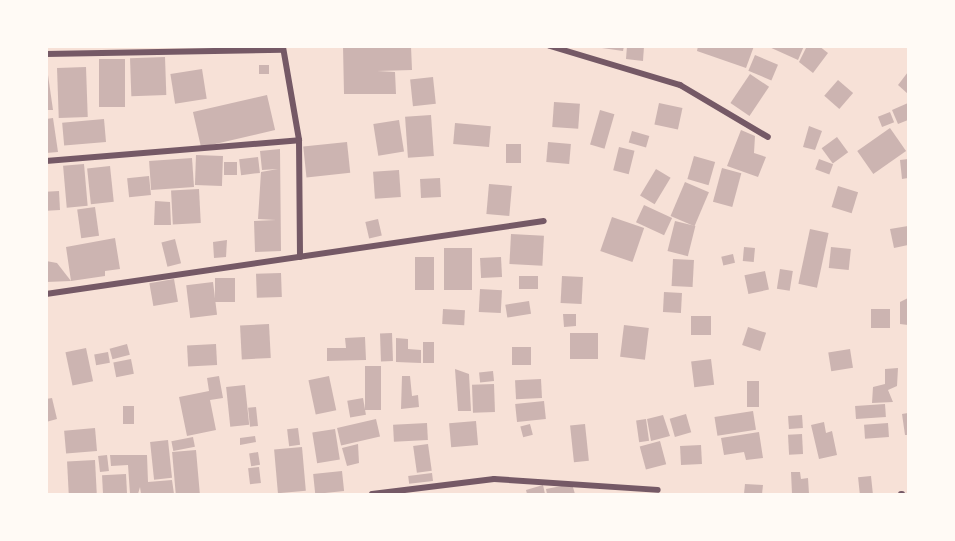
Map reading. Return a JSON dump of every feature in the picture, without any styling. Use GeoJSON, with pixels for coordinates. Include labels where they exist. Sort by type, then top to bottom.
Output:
{"type":"FeatureCollection","features":[{"type":"Feature","properties":{"kind":"street"},"geometry":{"type":"LineString","coordinates":[[550,46],[680,85],[768,137]]}},
{"type":"Feature","properties":{"kind":"street"},"geometry":{"type":"LineString","coordinates":[[46,54],[283,48],[299,140],[300,257]]}},
{"type":"Feature","properties":{"kind":"street"},"geometry":{"type":"LineString","coordinates":[[46,161],[299,140]]}},
{"type":"Feature","properties":{"kind":"street"},"geometry":{"type":"LineString","coordinates":[[46,294],[544,220]]}},
{"type":"Feature","properties":{"kind":"street"},"geometry":{"type":"LineString","coordinates":[[372,495],[494,479],[657,490]]}},
{"type":"Feature","properties":{"kind":"building"},"geometry":{"type":"Polygon","coordinates":[[[343,46],[411,46],[412,70],[377,71],[395,72],[396,94],[344,94],[343,46]]]}},
{"type":"Feature","properties":{"kind":"building"},"geometry":{"type":"Polygon","coordinates":[[[588,46],[624,46],[623,51],[588,46]]]}},
{"type":"Feature","properties":{"kind":"building"},"geometry":{"type":"Polygon","coordinates":[[[627,46],[644,46],[643,61],[626,59],[627,46]]]}},
{"type":"Feature","properties":{"kind":"building"},"geometry":{"type":"Polygon","coordinates":[[[698,46],[754,46],[746,68],[697,51],[698,46]]]}},
{"type":"Feature","properties":{"kind":"building"},"geometry":{"type":"Polygon","coordinates":[[[767,46],[804,46],[798,60],[767,46]]]}},
{"type":"Feature","properties":{"kind":"building"},"geometry":{"type":"Polygon","coordinates":[[[807,46],[819,46],[828,53],[813,73],[799,62],[807,46]]]}},
{"type":"Feature","properties":{"kind":"building"},"geometry":{"type":"Polygon","coordinates":[[[755,55],[778,65],[771,80],[748,71],[755,55]]]}},
{"type":"Feature","properties":{"kind":"building"},"geometry":{"type":"Polygon","coordinates":[[[165,57],[166,95],[131,96],[130,58],[165,57]]]}},
{"type":"Feature","properties":{"kind":"building"},"geometry":{"type":"Polygon","coordinates":[[[99,59],[125,59],[125,107],[99,107],[99,59]]]}},
{"type":"Feature","properties":{"kind":"building"},"geometry":{"type":"Polygon","coordinates":[[[46,61],[53,110],[46,110],[46,61]]]}},
{"type":"Feature","properties":{"kind":"building"},"geometry":{"type":"Polygon","coordinates":[[[259,65],[269,65],[269,74],[259,74],[259,65]]]}},
{"type":"Feature","properties":{"kind":"building"},"geometry":{"type":"Polygon","coordinates":[[[86,67],[88,117],[59,118],[57,68],[86,67]]]}},
{"type":"Feature","properties":{"kind":"building"},"geometry":{"type":"Polygon","coordinates":[[[202,69],[207,99],[175,104],[170,74],[202,69]]]}},
{"type":"Feature","properties":{"kind":"building"},"geometry":{"type":"Polygon","coordinates":[[[908,72],[908,94],[898,85],[908,72]]]}},
{"type":"Feature","properties":{"kind":"building"},"geometry":{"type":"Polygon","coordinates":[[[750,74],[769,87],[749,116],[730,103],[750,74]]]}},
{"type":"Feature","properties":{"kind":"building"},"geometry":{"type":"Polygon","coordinates":[[[433,77],[436,104],[413,106],[410,79],[433,77]]]}},
{"type":"Feature","properties":{"kind":"building"},"geometry":{"type":"Polygon","coordinates":[[[838,80],[853,93],[839,109],[824,96],[838,80]]]}},
{"type":"Feature","properties":{"kind":"building"},"geometry":{"type":"Polygon","coordinates":[[[267,95],[275,130],[201,147],[193,112],[267,95]]]}},
{"type":"Feature","properties":{"kind":"building"},"geometry":{"type":"Polygon","coordinates":[[[554,102],[580,104],[578,129],[552,127],[554,102]]]}},
{"type":"Feature","properties":{"kind":"building"},"geometry":{"type":"Polygon","coordinates":[[[659,103],[682,108],[678,130],[654,125],[659,103]]]}},
{"type":"Feature","properties":{"kind":"building"},"geometry":{"type":"Polygon","coordinates":[[[908,103],[908,120],[898,124],[892,110],[908,103]]]}},
{"type":"Feature","properties":{"kind":"building"},"geometry":{"type":"Polygon","coordinates":[[[600,110],[614,114],[604,149],[590,145],[600,110]]]}},
{"type":"Feature","properties":{"kind":"building"},"geometry":{"type":"Polygon","coordinates":[[[890,112],[894,122],[882,127],[878,117],[890,112]]]}},
{"type":"Feature","properties":{"kind":"building"},"geometry":{"type":"Polygon","coordinates":[[[431,115],[434,156],[408,158],[405,117],[431,115]]]}},
{"type":"Feature","properties":{"kind":"building"},"geometry":{"type":"Polygon","coordinates":[[[53,118],[58,152],[46,153],[46,119],[53,118]]]}},
{"type":"Feature","properties":{"kind":"building"},"geometry":{"type":"Polygon","coordinates":[[[104,119],[106,142],[64,146],[62,123],[104,119]]]}},
{"type":"Feature","properties":{"kind":"building"},"geometry":{"type":"Polygon","coordinates":[[[399,120],[404,152],[378,156],[373,124],[399,120]]]}},
{"type":"Feature","properties":{"kind":"building"},"geometry":{"type":"Polygon","coordinates":[[[455,123],[491,126],[489,147],[453,144],[455,123]]]}},
{"type":"Feature","properties":{"kind":"building"},"geometry":{"type":"Polygon","coordinates":[[[809,126],[822,131],[815,150],[803,147],[809,126]]]}},
{"type":"Feature","properties":{"kind":"building"},"geometry":{"type":"Polygon","coordinates":[[[890,128],[906,151],[873,174],[857,151],[890,128]]]}},
{"type":"Feature","properties":{"kind":"building"},"geometry":{"type":"Polygon","coordinates":[[[741,130],[755,136],[754,153],[766,157],[758,177],[727,166],[741,130]]]}},
{"type":"Feature","properties":{"kind":"building"},"geometry":{"type":"Polygon","coordinates":[[[632,131],[649,136],[646,147],[629,143],[632,131]]]}},
{"type":"Feature","properties":{"kind":"building"},"geometry":{"type":"Polygon","coordinates":[[[837,137],[848,152],[833,164],[822,148],[837,137]]]}},
{"type":"Feature","properties":{"kind":"building"},"geometry":{"type":"Polygon","coordinates":[[[347,142],[350,173],[306,177],[303,147],[347,142]]]}},
{"type":"Feature","properties":{"kind":"building"},"geometry":{"type":"Polygon","coordinates":[[[548,142],[571,144],[569,164],[546,162],[548,142]]]}},
{"type":"Feature","properties":{"kind":"building"},"geometry":{"type":"Polygon","coordinates":[[[506,144],[521,144],[521,163],[506,163],[506,144]]]}},
{"type":"Feature","properties":{"kind":"building"},"geometry":{"type":"Polygon","coordinates":[[[619,147],[635,151],[629,174],[613,170],[619,147]]]}},
{"type":"Feature","properties":{"kind":"building"},"geometry":{"type":"Polygon","coordinates":[[[280,149],[281,251],[255,252],[254,221],[276,220],[258,219],[261,172],[278,169],[262,170],[260,151],[280,149]]]}},
{"type":"Feature","properties":{"kind":"building"},"geometry":{"type":"Polygon","coordinates":[[[196,155],[223,156],[222,186],[195,185],[196,155]]]}},
{"type":"Feature","properties":{"kind":"building"},"geometry":{"type":"Polygon","coordinates":[[[694,156],[715,162],[709,185],[687,179],[694,156]]]}},
{"type":"Feature","properties":{"kind":"building"},"geometry":{"type":"Polygon","coordinates":[[[258,157],[260,173],[241,175],[239,159],[258,157]]]}},
{"type":"Feature","properties":{"kind":"building"},"geometry":{"type":"Polygon","coordinates":[[[192,158],[194,187],[151,190],[149,161],[192,158]]]}},
{"type":"Feature","properties":{"kind":"building"},"geometry":{"type":"Polygon","coordinates":[[[819,159],[833,164],[829,174],[815,169],[819,159]]]}},
{"type":"Feature","properties":{"kind":"building"},"geometry":{"type":"Polygon","coordinates":[[[908,159],[908,178],[902,179],[900,160],[908,159]]]}},
{"type":"Feature","properties":{"kind":"building"},"geometry":{"type":"Polygon","coordinates":[[[224,162],[237,162],[237,175],[224,175],[224,162]]]}},
{"type":"Feature","properties":{"kind":"building"},"geometry":{"type":"Polygon","coordinates":[[[84,164],[88,206],[67,208],[63,166],[84,164]]]}},
{"type":"Feature","properties":{"kind":"building"},"geometry":{"type":"Polygon","coordinates":[[[110,166],[114,202],[91,204],[87,168],[110,166]]]}},
{"type":"Feature","properties":{"kind":"building"},"geometry":{"type":"Polygon","coordinates":[[[722,168],[741,173],[732,207],[713,202],[722,168]]]}},
{"type":"Feature","properties":{"kind":"building"},"geometry":{"type":"Polygon","coordinates":[[[656,169],[671,178],[655,204],[640,196],[656,169]]]}},
{"type":"Feature","properties":{"kind":"building"},"geometry":{"type":"Polygon","coordinates":[[[399,170],[401,197],[375,199],[373,172],[399,170]]]}},
{"type":"Feature","properties":{"kind":"building"},"geometry":{"type":"Polygon","coordinates":[[[149,176],[151,195],[129,197],[127,178],[149,176]]]}},
{"type":"Feature","properties":{"kind":"building"},"geometry":{"type":"Polygon","coordinates":[[[440,178],[441,197],[421,198],[420,179],[440,178]]]}},
{"type":"Feature","properties":{"kind":"building"},"geometry":{"type":"Polygon","coordinates":[[[685,182],[709,192],[694,226],[671,216],[685,182]]]}},
{"type":"Feature","properties":{"kind":"building"},"geometry":{"type":"Polygon","coordinates":[[[489,184],[512,186],[509,216],[486,214],[489,184]]]}},
{"type":"Feature","properties":{"kind":"building"},"geometry":{"type":"Polygon","coordinates":[[[838,186],[858,192],[852,213],[832,207],[838,186]]]}},
{"type":"Feature","properties":{"kind":"building"},"geometry":{"type":"Polygon","coordinates":[[[199,189],[201,223],[173,224],[171,190],[199,189]]]}},
{"type":"Feature","properties":{"kind":"building"},"geometry":{"type":"Polygon","coordinates":[[[59,191],[60,210],[47,211],[46,192],[59,191]]]}},
{"type":"Feature","properties":{"kind":"building"},"geometry":{"type":"Polygon","coordinates":[[[155,201],[170,202],[171,225],[154,225],[155,201]]]}},
{"type":"Feature","properties":{"kind":"building"},"geometry":{"type":"Polygon","coordinates":[[[644,205],[672,218],[664,235],[636,222],[644,205]]]}},
{"type":"Feature","properties":{"kind":"building"},"geometry":{"type":"Polygon","coordinates":[[[95,207],[99,236],[81,238],[77,210],[95,207]]]}},
{"type":"Feature","properties":{"kind":"building"},"geometry":{"type":"Polygon","coordinates":[[[612,217],[644,228],[632,262],[600,251],[612,217]]]}},
{"type":"Feature","properties":{"kind":"building"},"geometry":{"type":"Polygon","coordinates":[[[378,219],[382,236],[369,238],[365,222],[378,219]]]}},
{"type":"Feature","properties":{"kind":"building"},"geometry":{"type":"Polygon","coordinates":[[[675,221],[695,226],[688,256],[668,251],[675,221]]]}},
{"type":"Feature","properties":{"kind":"building"},"geometry":{"type":"Polygon","coordinates":[[[908,226],[908,245],[894,248],[890,229],[908,226]]]}},
{"type":"Feature","properties":{"kind":"building"},"geometry":{"type":"Polygon","coordinates":[[[810,229],[829,233],[817,288],[798,284],[810,229]]]}},
{"type":"Feature","properties":{"kind":"building"},"geometry":{"type":"Polygon","coordinates":[[[511,234],[544,236],[542,266],[509,264],[511,234]]]}},
{"type":"Feature","properties":{"kind":"building"},"geometry":{"type":"Polygon","coordinates":[[[115,238],[120,269],[105,271],[105,276],[71,281],[66,247],[115,238]]]}},
{"type":"Feature","properties":{"kind":"building"},"geometry":{"type":"Polygon","coordinates":[[[175,239],[181,263],[167,267],[161,242],[175,239]]]}},
{"type":"Feature","properties":{"kind":"building"},"geometry":{"type":"Polygon","coordinates":[[[227,240],[226,257],[214,258],[213,242],[227,240]]]}},
{"type":"Feature","properties":{"kind":"building"},"geometry":{"type":"Polygon","coordinates":[[[744,247],[755,248],[754,262],[743,261],[744,247]]]}},
{"type":"Feature","properties":{"kind":"building"},"geometry":{"type":"Polygon","coordinates":[[[831,247],[851,249],[849,270],[829,268],[831,247]]]}},
{"type":"Feature","properties":{"kind":"building"},"geometry":{"type":"Polygon","coordinates":[[[444,248],[472,248],[472,290],[444,290],[444,248]]]}},
{"type":"Feature","properties":{"kind":"building"},"geometry":{"type":"Polygon","coordinates":[[[733,254],[735,263],[723,265],[721,257],[733,254]]]}},
{"type":"Feature","properties":{"kind":"building"},"geometry":{"type":"Polygon","coordinates":[[[415,257],[434,257],[434,290],[415,290],[415,257]]]}},
{"type":"Feature","properties":{"kind":"building"},"geometry":{"type":"Polygon","coordinates":[[[501,257],[502,277],[481,278],[480,258],[501,257]]]}},
{"type":"Feature","properties":{"kind":"building"},"geometry":{"type":"Polygon","coordinates":[[[673,259],[694,260],[693,287],[672,286],[673,259]]]}},
{"type":"Feature","properties":{"kind":"building"},"geometry":{"type":"Polygon","coordinates":[[[46,261],[57,263],[71,281],[46,282],[46,261]]]}},
{"type":"Feature","properties":{"kind":"building"},"geometry":{"type":"Polygon","coordinates":[[[780,269],[793,271],[790,291],[777,289],[780,269]]]}},
{"type":"Feature","properties":{"kind":"building"},"geometry":{"type":"Polygon","coordinates":[[[765,271],[769,290],[748,294],[744,275],[765,271]]]}},
{"type":"Feature","properties":{"kind":"building"},"geometry":{"type":"Polygon","coordinates":[[[281,273],[282,297],[257,298],[256,274],[281,273]]]}},
{"type":"Feature","properties":{"kind":"building"},"geometry":{"type":"Polygon","coordinates":[[[519,276],[538,276],[538,289],[519,289],[519,276]]]}},
{"type":"Feature","properties":{"kind":"building"},"geometry":{"type":"Polygon","coordinates":[[[562,276],[583,277],[582,304],[561,303],[562,276]]]}},
{"type":"Feature","properties":{"kind":"building"},"geometry":{"type":"Polygon","coordinates":[[[215,278],[235,278],[235,302],[215,302],[215,278]]]}},
{"type":"Feature","properties":{"kind":"building"},"geometry":{"type":"Polygon","coordinates":[[[174,279],[178,302],[153,306],[149,283],[174,279]]]}},
{"type":"Feature","properties":{"kind":"building"},"geometry":{"type":"Polygon","coordinates":[[[213,282],[217,315],[190,318],[186,285],[213,282]]]}},
{"type":"Feature","properties":{"kind":"building"},"geometry":{"type":"Polygon","coordinates":[[[480,289],[502,290],[501,313],[479,312],[480,289]]]}},
{"type":"Feature","properties":{"kind":"building"},"geometry":{"type":"Polygon","coordinates":[[[664,292],[682,293],[681,313],[663,312],[664,292]]]}},
{"type":"Feature","properties":{"kind":"building"},"geometry":{"type":"Polygon","coordinates":[[[908,298],[908,325],[900,324],[900,302],[908,298]]]}},
{"type":"Feature","properties":{"kind":"building"},"geometry":{"type":"Polygon","coordinates":[[[529,301],[531,314],[507,318],[505,305],[529,301]]]}},
{"type":"Feature","properties":{"kind":"building"},"geometry":{"type":"Polygon","coordinates":[[[443,309],[465,310],[464,325],[442,324],[443,309]]]}},
{"type":"Feature","properties":{"kind":"building"},"geometry":{"type":"Polygon","coordinates":[[[871,309],[890,309],[890,328],[871,328],[871,309]]]}},
{"type":"Feature","properties":{"kind":"building"},"geometry":{"type":"Polygon","coordinates":[[[563,314],[576,314],[576,326],[564,327],[563,314]]]}},
{"type":"Feature","properties":{"kind":"building"},"geometry":{"type":"Polygon","coordinates":[[[691,316],[711,316],[711,335],[691,335],[691,316]]]}},
{"type":"Feature","properties":{"kind":"building"},"geometry":{"type":"Polygon","coordinates":[[[269,324],[271,358],[242,359],[240,326],[269,324]]]}},
{"type":"Feature","properties":{"kind":"building"},"geometry":{"type":"Polygon","coordinates":[[[624,325],[649,328],[645,360],[620,357],[624,325]]]}},
{"type":"Feature","properties":{"kind":"building"},"geometry":{"type":"Polygon","coordinates":[[[748,327],[766,333],[760,351],[742,345],[748,327]]]}},
{"type":"Feature","properties":{"kind":"building"},"geometry":{"type":"Polygon","coordinates":[[[380,333],[392,333],[393,361],[381,361],[380,333]]]}},
{"type":"Feature","properties":{"kind":"building"},"geometry":{"type":"Polygon","coordinates":[[[570,333],[598,333],[598,359],[570,359],[570,333]]]}},
{"type":"Feature","properties":{"kind":"building"},"geometry":{"type":"Polygon","coordinates":[[[365,337],[366,360],[327,361],[327,348],[346,348],[345,338],[365,337]]]}},
{"type":"Feature","properties":{"kind":"building"},"geometry":{"type":"Polygon","coordinates":[[[396,338],[408,339],[408,349],[421,350],[421,363],[396,362],[396,338]]]}},
{"type":"Feature","properties":{"kind":"building"},"geometry":{"type":"Polygon","coordinates":[[[423,342],[434,342],[434,363],[423,363],[423,342]]]}},
{"type":"Feature","properties":{"kind":"building"},"geometry":{"type":"Polygon","coordinates":[[[127,344],[130,355],[112,359],[110,349],[127,344]]]}},
{"type":"Feature","properties":{"kind":"building"},"geometry":{"type":"Polygon","coordinates":[[[216,344],[217,365],[188,366],[187,346],[216,344]]]}},
{"type":"Feature","properties":{"kind":"building"},"geometry":{"type":"Polygon","coordinates":[[[512,347],[531,347],[531,365],[512,365],[512,347]]]}},
{"type":"Feature","properties":{"kind":"building"},"geometry":{"type":"Polygon","coordinates":[[[86,348],[93,381],[73,386],[65,352],[86,348]]]}},
{"type":"Feature","properties":{"kind":"building"},"geometry":{"type":"Polygon","coordinates":[[[850,349],[853,368],[831,371],[828,352],[850,349]]]}},
{"type":"Feature","properties":{"kind":"building"},"geometry":{"type":"Polygon","coordinates":[[[108,352],[110,363],[96,365],[94,354],[108,352]]]}},
{"type":"Feature","properties":{"kind":"building"},"geometry":{"type":"Polygon","coordinates":[[[131,359],[134,374],[116,377],[113,362],[131,359]]]}},
{"type":"Feature","properties":{"kind":"building"},"geometry":{"type":"Polygon","coordinates":[[[711,359],[714,385],[694,387],[691,361],[711,359]]]}},
{"type":"Feature","properties":{"kind":"building"},"geometry":{"type":"Polygon","coordinates":[[[365,366],[381,366],[381,410],[365,410],[365,366]]]}},
{"type":"Feature","properties":{"kind":"building"},"geometry":{"type":"Polygon","coordinates":[[[898,368],[897,386],[888,390],[893,402],[872,403],[873,387],[885,384],[885,369],[898,368]]]}},
{"type":"Feature","properties":{"kind":"building"},"geometry":{"type":"Polygon","coordinates":[[[455,369],[469,374],[471,411],[458,411],[455,369]]]}},
{"type":"Feature","properties":{"kind":"building"},"geometry":{"type":"Polygon","coordinates":[[[493,371],[494,381],[480,382],[479,372],[493,371]]]}},
{"type":"Feature","properties":{"kind":"building"},"geometry":{"type":"Polygon","coordinates":[[[219,376],[223,398],[210,400],[216,430],[187,436],[179,397],[209,391],[207,378],[219,376]]]}},
{"type":"Feature","properties":{"kind":"building"},"geometry":{"type":"Polygon","coordinates":[[[329,376],[336,410],[316,415],[308,380],[329,376]]]}},
{"type":"Feature","properties":{"kind":"building"},"geometry":{"type":"Polygon","coordinates":[[[402,376],[410,376],[412,396],[418,395],[419,407],[401,409],[402,376]]]}},
{"type":"Feature","properties":{"kind":"building"},"geometry":{"type":"Polygon","coordinates":[[[541,379],[542,398],[516,399],[515,380],[541,379]]]}},
{"type":"Feature","properties":{"kind":"building"},"geometry":{"type":"Polygon","coordinates":[[[747,381],[759,381],[759,407],[747,407],[747,381]]]}},
{"type":"Feature","properties":{"kind":"building"},"geometry":{"type":"Polygon","coordinates":[[[494,384],[495,412],[473,413],[472,385],[494,384]]]}},
{"type":"Feature","properties":{"kind":"building"},"geometry":{"type":"Polygon","coordinates":[[[245,385],[249,425],[230,427],[226,387],[245,385]]]}},
{"type":"Feature","properties":{"kind":"building"},"geometry":{"type":"Polygon","coordinates":[[[52,398],[57,419],[46,422],[46,399],[52,398]]]}},
{"type":"Feature","properties":{"kind":"building"},"geometry":{"type":"Polygon","coordinates":[[[363,398],[366,415],[350,418],[347,401],[363,398]]]}},
{"type":"Feature","properties":{"kind":"building"},"geometry":{"type":"Polygon","coordinates":[[[544,401],[546,419],[517,422],[515,404],[544,401]]]}},
{"type":"Feature","properties":{"kind":"building"},"geometry":{"type":"Polygon","coordinates":[[[885,404],[886,417],[856,419],[855,406],[885,404]]]}},
{"type":"Feature","properties":{"kind":"building"},"geometry":{"type":"Polygon","coordinates":[[[123,406],[134,406],[134,424],[123,424],[123,406]]]}},
{"type":"Feature","properties":{"kind":"building"},"geometry":{"type":"Polygon","coordinates":[[[256,407],[258,426],[250,427],[248,408],[256,407]]]}},
{"type":"Feature","properties":{"kind":"building"},"geometry":{"type":"Polygon","coordinates":[[[753,411],[756,430],[717,436],[714,417],[753,411]]]}},
{"type":"Feature","properties":{"kind":"building"},"geometry":{"type":"Polygon","coordinates":[[[908,413],[908,435],[905,435],[902,414],[908,413]]]}},
{"type":"Feature","properties":{"kind":"building"},"geometry":{"type":"Polygon","coordinates":[[[686,414],[691,432],[675,437],[670,419],[686,414]]]}},
{"type":"Feature","properties":{"kind":"building"},"geometry":{"type":"Polygon","coordinates":[[[663,415],[670,436],[651,441],[647,419],[663,415]]]}},
{"type":"Feature","properties":{"kind":"building"},"geometry":{"type":"Polygon","coordinates":[[[802,415],[803,428],[789,429],[788,416],[802,415]]]}},
{"type":"Feature","properties":{"kind":"building"},"geometry":{"type":"Polygon","coordinates":[[[376,419],[380,437],[341,446],[337,428],[376,419]]]}},
{"type":"Feature","properties":{"kind":"building"},"geometry":{"type":"Polygon","coordinates":[[[646,419],[649,441],[639,442],[636,420],[646,419]]]}},
{"type":"Feature","properties":{"kind":"building"},"geometry":{"type":"Polygon","coordinates":[[[476,421],[478,445],[451,447],[449,423],[476,421]]]}},
{"type":"Feature","properties":{"kind":"building"},"geometry":{"type":"Polygon","coordinates":[[[824,422],[826,433],[832,431],[837,455],[819,459],[811,425],[824,422]]]}},
{"type":"Feature","properties":{"kind":"building"},"geometry":{"type":"Polygon","coordinates":[[[427,423],[428,440],[394,442],[393,425],[427,423]]]}},
{"type":"Feature","properties":{"kind":"building"},"geometry":{"type":"Polygon","coordinates":[[[888,423],[889,437],[865,439],[864,425],[888,423]]]}},
{"type":"Feature","properties":{"kind":"building"},"geometry":{"type":"Polygon","coordinates":[[[530,424],[533,435],[523,437],[520,427],[530,424]]]}},
{"type":"Feature","properties":{"kind":"building"},"geometry":{"type":"Polygon","coordinates":[[[585,424],[589,461],[574,462],[570,426],[585,424]]]}},
{"type":"Feature","properties":{"kind":"building"},"geometry":{"type":"Polygon","coordinates":[[[95,428],[97,451],[66,454],[64,431],[95,428]]]}},
{"type":"Feature","properties":{"kind":"building"},"geometry":{"type":"Polygon","coordinates":[[[298,428],[300,445],[289,446],[287,429],[298,428]]]}},
{"type":"Feature","properties":{"kind":"building"},"geometry":{"type":"Polygon","coordinates":[[[335,429],[340,460],[317,463],[312,433],[335,429]]]}},
{"type":"Feature","properties":{"kind":"building"},"geometry":{"type":"Polygon","coordinates":[[[759,432],[763,458],[746,460],[744,452],[724,455],[721,438],[759,432]]]}},
{"type":"Feature","properties":{"kind":"building"},"geometry":{"type":"Polygon","coordinates":[[[802,434],[803,454],[789,455],[788,435],[802,434]]]}},
{"type":"Feature","properties":{"kind":"building"},"geometry":{"type":"Polygon","coordinates":[[[255,436],[256,442],[240,445],[240,438],[255,436]]]}},
{"type":"Feature","properties":{"kind":"building"},"geometry":{"type":"Polygon","coordinates":[[[193,437],[195,447],[173,451],[171,441],[193,437]]]}},
{"type":"Feature","properties":{"kind":"building"},"geometry":{"type":"Polygon","coordinates":[[[168,440],[172,478],[154,480],[150,442],[168,440]]]}},
{"type":"Feature","properties":{"kind":"building"},"geometry":{"type":"Polygon","coordinates":[[[660,441],[666,464],[646,470],[640,446],[660,441]]]}},
{"type":"Feature","properties":{"kind":"building"},"geometry":{"type":"Polygon","coordinates":[[[358,444],[359,463],[347,466],[342,448],[358,444]]]}},
{"type":"Feature","properties":{"kind":"building"},"geometry":{"type":"Polygon","coordinates":[[[428,444],[432,471],[417,473],[413,446],[428,444]]]}},
{"type":"Feature","properties":{"kind":"building"},"geometry":{"type":"Polygon","coordinates":[[[701,445],[702,464],[681,465],[680,446],[701,445]]]}},
{"type":"Feature","properties":{"kind":"building"},"geometry":{"type":"Polygon","coordinates":[[[302,447],[306,491],[278,493],[274,449],[302,447]]]}},
{"type":"Feature","properties":{"kind":"building"},"geometry":{"type":"Polygon","coordinates":[[[196,450],[200,494],[176,494],[172,452],[196,450]]]}},
{"type":"Feature","properties":{"kind":"building"},"geometry":{"type":"Polygon","coordinates":[[[258,452],[260,465],[251,466],[249,453],[258,452]]]}},
{"type":"Feature","properties":{"kind":"building"},"geometry":{"type":"Polygon","coordinates":[[[107,455],[109,471],[100,472],[98,456],[107,455]]]}},
{"type":"Feature","properties":{"kind":"building"},"geometry":{"type":"Polygon","coordinates":[[[110,455],[147,455],[148,482],[172,480],[174,494],[141,494],[140,487],[138,494],[130,494],[128,465],[111,466],[110,455]]]}},
{"type":"Feature","properties":{"kind":"building"},"geometry":{"type":"Polygon","coordinates":[[[95,460],[97,494],[69,494],[67,461],[95,460]]]}},
{"type":"Feature","properties":{"kind":"building"},"geometry":{"type":"Polygon","coordinates":[[[259,467],[261,483],[250,484],[248,468],[259,467]]]}},
{"type":"Feature","properties":{"kind":"building"},"geometry":{"type":"Polygon","coordinates":[[[342,471],[344,491],[315,494],[313,474],[342,471]]]}},
{"type":"Feature","properties":{"kind":"building"},"geometry":{"type":"Polygon","coordinates":[[[791,472],[800,472],[801,479],[808,478],[809,494],[792,494],[791,472]]]}},
{"type":"Feature","properties":{"kind":"building"},"geometry":{"type":"Polygon","coordinates":[[[432,473],[433,481],[409,484],[408,476],[432,473]]]}},
{"type":"Feature","properties":{"kind":"building"},"geometry":{"type":"Polygon","coordinates":[[[126,474],[127,494],[103,494],[102,475],[126,474]]]}},
{"type":"Feature","properties":{"kind":"building"},"geometry":{"type":"Polygon","coordinates":[[[871,476],[873,494],[860,494],[858,477],[871,476]]]}},
{"type":"Feature","properties":{"kind":"building"},"geometry":{"type":"Polygon","coordinates":[[[572,484],[575,494],[547,494],[546,489],[572,484]]]}},
{"type":"Feature","properties":{"kind":"building"},"geometry":{"type":"Polygon","coordinates":[[[745,484],[763,485],[762,494],[744,494],[745,484]]]}},
{"type":"Feature","properties":{"kind":"building"},"geometry":{"type":"Polygon","coordinates":[[[543,485],[545,494],[527,494],[526,490],[543,485]]]}}]}
